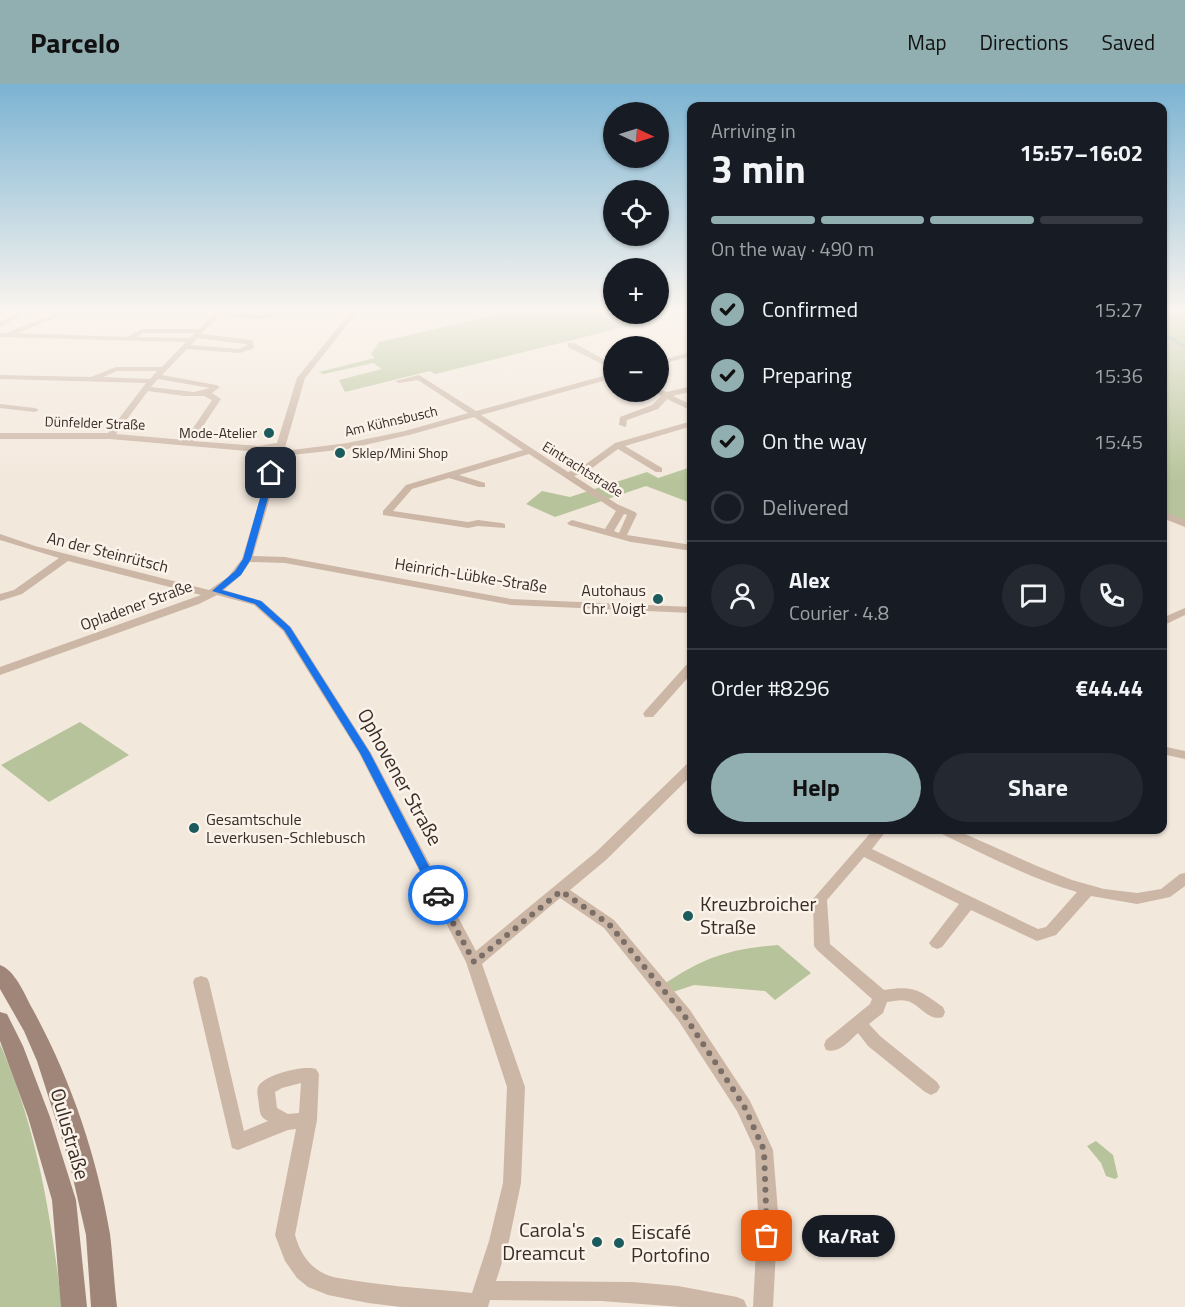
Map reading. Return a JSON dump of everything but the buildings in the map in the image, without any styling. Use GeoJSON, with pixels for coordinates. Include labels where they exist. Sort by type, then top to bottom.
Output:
{"type":"FeatureCollection","features":[{"type":"Feature","properties":{"kind":"main road","name":"Oulustraße"},"geometry":{"type":"LineString","coordinates":[[0,973],[15,993],[61,1093],[96,1226],[104,1307]]}},
{"type":"Feature","properties":{"kind":"main road","name":"Oulustraße"},"geometry":{"type":"LineString","coordinates":[[0,1020],[13,1046],[39,1117],[64,1200],[74,1307]]}},
{"type":"Feature","properties":{"kind":"street","name":"Opladener Straße"},"geometry":{"type":"LineString","coordinates":[[0,671],[195,602],[213,593],[238,573],[247,559],[301,378],[310,367]]}},
{"type":"Feature","properties":{"kind":"street"},"geometry":{"type":"LineString","coordinates":[[92,380],[116,369],[165,369]]}},
{"type":"Feature","properties":{"kind":"street"},"geometry":{"type":"LineString","coordinates":[[111,436],[146,389],[165,369]]}},
{"type":"Feature","properties":{"kind":"street"},"geometry":{"type":"LineString","coordinates":[[399,381],[428,374]]}},
{"type":"Feature","properties":{"kind":"street"},"geometry":{"type":"LineString","coordinates":[[0,377],[92,380],[155,379],[216,387],[207,394]]}},
{"type":"Feature","properties":{"kind":"street","name":"Eintrachtstraße"},"geometry":{"type":"LineString","coordinates":[[418,377],[529,451],[632,514],[623,534]]}},
{"type":"Feature","properties":{"kind":"street","name":"Am Kühnsbusch"},"geometry":{"type":"LineString","coordinates":[[278,450],[362,443],[603,378]]}},
{"type":"Feature","properties":{"kind":"street"},"geometry":{"type":"LineString","coordinates":[[146,389],[207,394],[217,399],[189,441]]}},
{"type":"Feature","properties":{"kind":"street"},"geometry":{"type":"LineString","coordinates":[[669,393],[687,389]]}},
{"type":"Feature","properties":{"kind":"street"},"geometry":{"type":"LineString","coordinates":[[669,398],[687,406]]}},
{"type":"Feature","properties":{"kind":"street"},"geometry":{"type":"LineString","coordinates":[[623,425],[623,419],[655,407],[658,402]]}},
{"type":"Feature","properties":{"kind":"street"},"geometry":{"type":"LineString","coordinates":[[0,406],[35,410]]}},
{"type":"Feature","properties":{"kind":"street"},"geometry":{"type":"LineString","coordinates":[[567,475],[585,469],[618,445],[687,424]]}},
{"type":"Feature","properties":{"kind":"street","name":"Dünfelder Straße"},"geometry":{"type":"LineString","coordinates":[[0,436],[59,434],[111,436],[278,450]]}},
{"type":"Feature","properties":{"kind":"street"},"geometry":{"type":"LineString","coordinates":[[618,445],[659,470]]}},
{"type":"Feature","properties":{"kind":"street","name":"Eintrachtstraße"},"geometry":{"type":"LineString","coordinates":[[502,526],[478,523],[468,525],[386,513],[409,487],[529,451]]}},
{"type":"Feature","properties":{"kind":"street"},"geometry":{"type":"LineString","coordinates":[[449,475],[482,484]]}},
{"type":"Feature","properties":{"kind":"street","name":"Eintrachtstraße"},"geometry":{"type":"LineString","coordinates":[[608,533],[622,509]]}},
{"type":"Feature","properties":{"kind":"street"},"geometry":{"type":"LineString","coordinates":[[1167,516],[1185,524]]}},
{"type":"Feature","properties":{"kind":"street"},"geometry":{"type":"LineString","coordinates":[[572,523],[608,533],[623,534],[631,539],[687,547]]}},
{"type":"Feature","properties":{"kind":"street","name":"An der Steinrütsch"},"geometry":{"type":"LineString","coordinates":[[0,537],[67,557],[213,593]]}},
{"type":"Feature","properties":{"kind":"street"},"geometry":{"type":"LineString","coordinates":[[0,598],[18,592],[67,557]]}},
{"type":"Feature","properties":{"kind":"street","name":"Heinrich-Lübke-Straße"},"geometry":{"type":"LineString","coordinates":[[247,559],[285,560],[511,602],[687,610]]}},
{"type":"Feature","properties":{"kind":"street","name":"Ophovener Straße"},"geometry":{"type":"LineString","coordinates":[[213,593],[258,603],[287,629],[365,753],[474,962],[516,1087],[512,1183],[480,1300]]}},
{"type":"Feature","properties":{"kind":"street"},"geometry":{"type":"LineString","coordinates":[[1167,620],[1185,611]]}},
{"type":"Feature","properties":{"kind":"street"},"geometry":{"type":"LineString","coordinates":[[649,714],[687,671]]}},
{"type":"Feature","properties":{"kind":"street"},"geometry":{"type":"LineString","coordinates":[[1167,751],[1185,755]]}},
{"type":"Feature","properties":{"kind":"street"},"geometry":{"type":"LineString","coordinates":[[474,962],[601,856],[687,772]]}},
{"type":"Feature","properties":{"kind":"street"},"geometry":{"type":"LineString","coordinates":[[876,834],[820,899],[822,946],[881,997]]}},
{"type":"Feature","properties":{"kind":"street"},"geometry":{"type":"LineString","coordinates":[[954,834],[1057,881],[1116,897],[1162,897],[1179,887],[1185,878]]}},
{"type":"Feature","properties":{"kind":"street"},"geometry":{"type":"LineString","coordinates":[[862,850],[1037,935],[1051,931],[1087,891]]}},
{"type":"Feature","properties":{"kind":"street"},"geometry":{"type":"LineString","coordinates":[[561,891],[609,924],[684,1015],[744,1106],[764,1150],[768,1212],[763,1307]]}},
{"type":"Feature","properties":{"kind":"street"},"geometry":{"type":"LineString","coordinates":[[937,943],[968,903]]}},
{"type":"Feature","properties":{"kind":"street"},"geometry":{"type":"LineString","coordinates":[[201,982],[238,1142],[286,1122],[308,1120]]}},
{"type":"Feature","properties":{"kind":"street"},"geometry":{"type":"LineString","coordinates":[[881,997],[903,993],[915,996],[937,1012]]}},
{"type":"Feature","properties":{"kind":"street"},"geometry":{"type":"LineString","coordinates":[[832,1045],[877,1008],[881,997]]}},
{"type":"Feature","properties":{"kind":"street"},"geometry":{"type":"LineString","coordinates":[[859,1023],[874,1041],[931,1087]]}},
{"type":"Feature","properties":{"kind":"street"},"geometry":{"type":"LineString","coordinates":[[286,1122],[269,1113],[266,1089],[278,1081],[310,1074],[312,1082],[308,1120],[285,1235],[289,1252],[316,1280],[339,1287],[480,1300],[556,1293],[618,1291],[678,1295],[737,1307]]}},
{"type":"Feature","properties":{"kind":"green space"},"geometry":{"type":"Polygon","coordinates":[[[339,367],[355,367],[324,374],[319,372],[339,367]]]}},
{"type":"Feature","properties":{"kind":"green space"},"geometry":{"type":"Polygon","coordinates":[[[379,367],[463,367],[435,374],[430,371],[345,392],[339,380],[382,369],[379,367]]]}},
{"type":"Feature","properties":{"kind":"green space"},"geometry":{"type":"Polygon","coordinates":[[[1167,367],[1185,367],[1185,522],[1167,514],[1167,367]]]}},
{"type":"Feature","properties":{"kind":"green space"},"geometry":{"type":"Polygon","coordinates":[[[687,468],[687,501],[646,486],[555,517],[526,504],[542,491],[570,497],[647,472],[658,478],[687,468]]]}},
{"type":"Feature","properties":{"kind":"green space"},"geometry":{"type":"Polygon","coordinates":[[[80,722],[129,755],[49,802],[1,765],[80,722]]]}},
{"type":"Feature","properties":{"kind":"green space"},"geometry":{"type":"Polygon","coordinates":[[[778,945],[811,973],[775,1000],[765,991],[694,985],[667,994],[661,986],[690,968],[730,952],[778,945]]]}},
{"type":"Feature","properties":{"kind":"green space"},"geometry":{"type":"Polygon","coordinates":[[[0,1044],[24,1108],[41,1173],[62,1307],[0,1307],[0,1044]]]}},
{"type":"Feature","properties":{"kind":"green space"},"geometry":{"type":"Polygon","coordinates":[[[1096,1141],[1113,1155],[1118,1177],[1115,1179],[1106,1176],[1101,1163],[1087,1146],[1096,1141]]]}},
{"type":"Feature","properties":{"kind":"way so far"},"geometry":{"type":"LineString","coordinates":[[438,895],[474,962],[561,891],[609,924],[684,1015],[744,1106],[764,1150],[768,1212],[767,1236]]}},
{"type":"Feature","properties":{"kind":"place","name":"Mode-Atelier"},"geometry":{"type":"Point","coordinates":[269,433]}},
{"type":"Feature","properties":{"kind":"place","name":"Sklep/Mini Shop"},"geometry":{"type":"Point","coordinates":[340,453]}},
{"type":"Feature","properties":{"kind":"place","name":"Autohaus Chr. Voigt"},"geometry":{"type":"Point","coordinates":[658,599]}},
{"type":"Feature","properties":{"kind":"place","name":"Gesamtschule Leverkusen-Schlebusch"},"geometry":{"type":"Point","coordinates":[194,828]}},
{"type":"Feature","properties":{"kind":"place","name":"Kreuzbroicher Straße"},"geometry":{"type":"Point","coordinates":[688,916]}},
{"type":"Feature","properties":{"kind":"place","name":"Ka/Rat"},"geometry":{"type":"Point","coordinates":[767,1236]}},
{"type":"Feature","properties":{"kind":"place","name":"Carola's Dreamcut"},"geometry":{"type":"Point","coordinates":[597,1242]}},
{"type":"Feature","properties":{"kind":"place","name":"Eiscafé Portofino"},"geometry":{"type":"Point","coordinates":[619,1243]}},
{"type":"Feature","properties":{"kind":"route"},"geometry":{"type":"LineString","coordinates":[[271,473],[247,559],[238,573],[216,591],[258,603],[287,629],[365,753],[438,895]]}}]}
